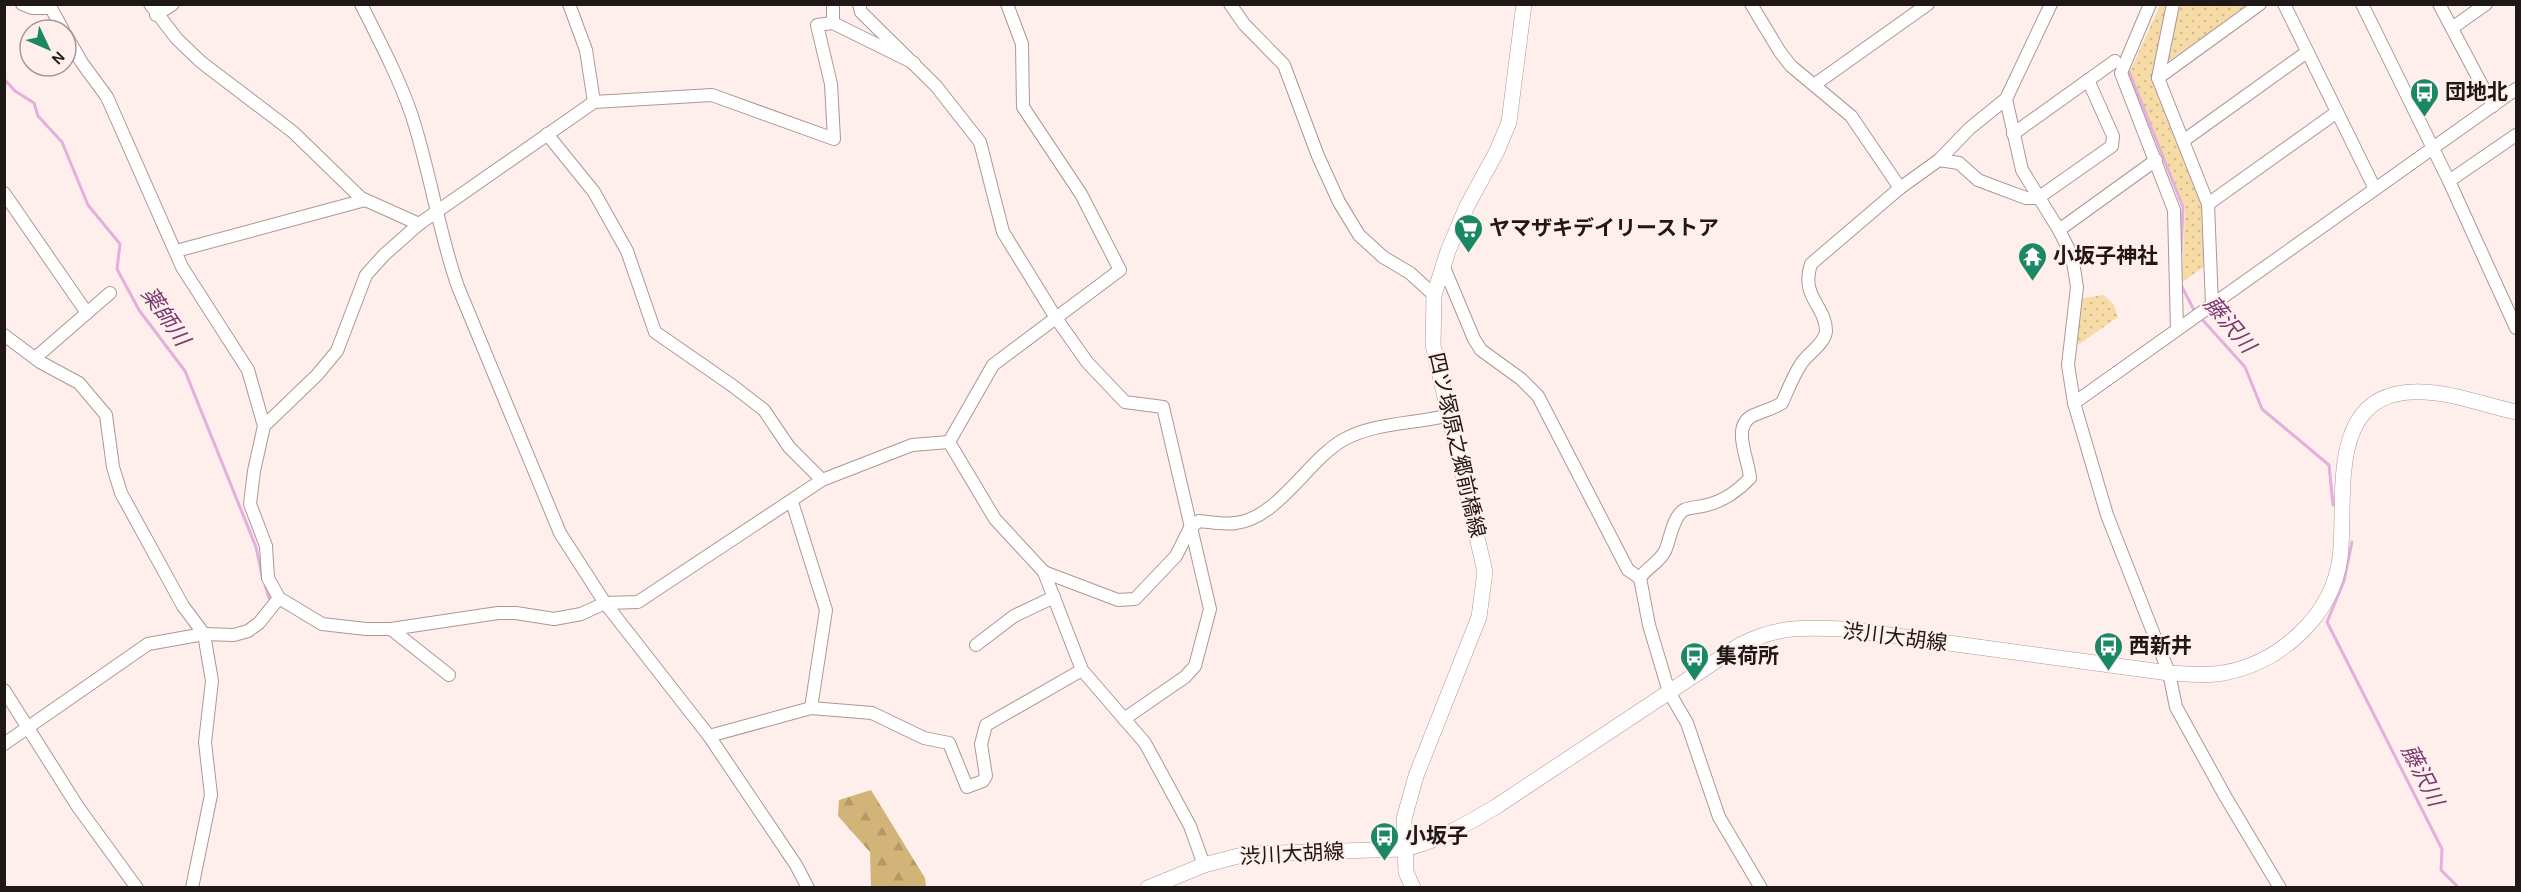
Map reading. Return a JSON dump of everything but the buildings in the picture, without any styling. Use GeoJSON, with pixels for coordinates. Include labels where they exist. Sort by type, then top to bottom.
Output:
{"type":"FeatureCollection","features":[{"type":"Feature","properties":{"kind":"main road","name":"四ツ塚原之郷前橋線"},"geometry":{"type":"LineString","coordinates":[[1413,888],[1406,872],[1404,819],[1409,799],[1472,637],[1482,599],[1485,572],[1433,345],[1434,295],[1443,265],[1467,206],[1497,151],[1509,122],[1524,4]]}},
{"type":"Feature","properties":{"kind":"main road","name":"渋川大胡線"},"geometry":{"type":"LineString","coordinates":[[1148,888],[1204,865],[1246,854],[1404,849],[1426,844],[1470,823],[1740,645],[1774,631],[1799,627],[1845,629],[2169,673],[2200,675],[2239,669],[2264,660],[2278,651],[2311,622],[2326,597],[2340,560],[2344,467],[2349,438],[2360,418],[2372,406],[2394,394],[2420,391],[2517,412]]}},
{"type":"Feature","properties":{"kind":"street"},"geometry":{"type":"LineString","coordinates":[[22,4],[32,8],[51,8],[56,18]]}},
{"type":"Feature","properties":{"kind":"street"},"geometry":{"type":"LineString","coordinates":[[172,4],[153,10],[177,39],[201,62],[293,132],[331,171],[364,200],[419,224]]}},
{"type":"Feature","properties":{"kind":"street"},"geometry":{"type":"LineString","coordinates":[[361,4],[411,114],[443,246],[458,287],[560,533],[605,603],[709,736],[796,865],[808,888]]}},
{"type":"Feature","properties":{"kind":"street"},"geometry":{"type":"LineString","coordinates":[[569,4],[586,50],[594,102]]}},
{"type":"Feature","properties":{"kind":"street"},"geometry":{"type":"LineString","coordinates":[[833,4],[833,23]]}},
{"type":"Feature","properties":{"kind":"street"},"geometry":{"type":"LineString","coordinates":[[859,4],[861,12],[936,86],[980,142],[1004,232],[1056,318],[1087,362],[1125,402],[1163,407],[1210,609],[1194,666],[1185,677],[1124,719]]}},
{"type":"Feature","properties":{"kind":"street"},"geometry":{"type":"LineString","coordinates":[[949,442],[993,364],[1120,270],[1081,194],[1023,107],[1022,44],[1007,4]]}},
{"type":"Feature","properties":{"kind":"street"},"geometry":{"type":"LineString","coordinates":[[1230,4],[1244,24],[1284,65],[1318,156],[1339,202],[1359,235],[1383,257],[1410,273],[1434,295]]}},
{"type":"Feature","properties":{"kind":"street"},"geometry":{"type":"LineString","coordinates":[[1751,4],[1791,66],[1851,116],[1900,188]]}},
{"type":"Feature","properties":{"kind":"street"},"geometry":{"type":"LineString","coordinates":[[1814,85],[1928,4]]}},
{"type":"Feature","properties":{"kind":"street"},"geometry":{"type":"LineString","coordinates":[[1761,888],[1719,817],[1687,723],[1669,693],[1648,625],[1640,578],[1645,569],[1664,554],[1679,516],[1684,510],[1709,505],[1741,488],[1750,478],[1741,432],[1744,423],[1750,417],[1773,409],[1782,403],[1800,365],[1823,340],[1826,331],[1809,289],[1807,276],[1811,264],[1900,188],[1939,160],[1970,128],[2006,99],[2051,4]]}},
{"type":"Feature","properties":{"kind":"street"},"geometry":{"type":"LineString","coordinates":[[2150,4],[2121,73],[2174,210],[2177,329]]}},
{"type":"Feature","properties":{"kind":"street"},"geometry":{"type":"LineString","coordinates":[[2173,4],[2158,78],[2208,204],[2212,305]]}},
{"type":"Feature","properties":{"kind":"street"},"geometry":{"type":"LineString","coordinates":[[2158,78],[2260,4]]}},
{"type":"Feature","properties":{"kind":"street"},"geometry":{"type":"LineString","coordinates":[[2284,4],[2375,189]]}},
{"type":"Feature","properties":{"kind":"street"},"geometry":{"type":"LineString","coordinates":[[2362,4],[2449,181],[2517,328]]}},
{"type":"Feature","properties":{"kind":"street"},"geometry":{"type":"LineString","coordinates":[[2439,4],[2493,106]]}},
{"type":"Feature","properties":{"kind":"street"},"geometry":{"type":"LineString","coordinates":[[2451,28],[2486,4]]}},
{"type":"Feature","properties":{"kind":"street"},"geometry":{"type":"LineString","coordinates":[[264,426],[317,375],[337,351],[366,275],[419,224],[594,102],[712,95],[834,139],[831,84],[817,26],[833,23],[914,63]]}},
{"type":"Feature","properties":{"kind":"street"},"geometry":{"type":"LineString","coordinates":[[2183,141],[2307,52]]}},
{"type":"Feature","properties":{"kind":"street"},"geometry":{"type":"LineString","coordinates":[[78,56],[107,97],[182,267],[248,370],[264,426],[254,471],[250,504],[266,546],[268,578],[279,598],[322,624],[366,629],[391,629],[498,613],[516,613],[554,619],[581,614],[605,603],[638,602],[822,480],[912,445],[949,442]]}},
{"type":"Feature","properties":{"kind":"street"},"geometry":{"type":"LineString","coordinates":[[2013,134],[2115,61]]}},
{"type":"Feature","properties":{"kind":"street"},"geometry":{"type":"LineString","coordinates":[[1939,160],[1959,163],[1978,180],[1999,189],[2026,198],[2038,198],[2112,146],[2113,136],[2088,80]]}},
{"type":"Feature","properties":{"kind":"street"},"geometry":{"type":"LineString","coordinates":[[2074,402],[2517,89]]}},
{"type":"Feature","properties":{"kind":"street"},"geometry":{"type":"LineString","coordinates":[[2006,99],[2022,170],[2059,230],[2072,256],[2077,287],[2068,365],[2074,402],[2107,515],[2169,673],[2176,707],[2280,888]]}},
{"type":"Feature","properties":{"kind":"street"},"geometry":{"type":"LineString","coordinates":[[2208,204],[2337,112]]}},
{"type":"Feature","properties":{"kind":"street"},"geometry":{"type":"LineString","coordinates":[[547,134],[594,192],[627,251],[655,332],[764,410],[789,447],[822,480]]}},
{"type":"Feature","properties":{"kind":"street"},"geometry":{"type":"LineString","coordinates":[[2449,181],[2517,135]]}},
{"type":"Feature","properties":{"kind":"street"},"geometry":{"type":"LineString","coordinates":[[2059,230],[2156,160]]}},
{"type":"Feature","properties":{"kind":"street"},"geometry":{"type":"LineString","coordinates":[[4,193],[87,312]]}},
{"type":"Feature","properties":{"kind":"street"},"geometry":{"type":"LineString","coordinates":[[176,251],[364,200]]}},
{"type":"Feature","properties":{"kind":"street"},"geometry":{"type":"LineString","coordinates":[[1443,265],[1477,345],[1521,379],[1538,396],[1628,570],[1640,578]]}},
{"type":"Feature","properties":{"kind":"street"},"geometry":{"type":"LineString","coordinates":[[34,358],[110,293]]}},
{"type":"Feature","properties":{"kind":"street"},"geometry":{"type":"LineString","coordinates":[[4,335],[34,358],[79,383],[106,415],[113,467],[121,493],[183,606],[204,634],[212,681],[205,742],[211,795],[192,888]]}},
{"type":"Feature","properties":{"kind":"street"},"geometry":{"type":"LineString","coordinates":[[1044,572],[1118,600],[1135,599],[1176,556],[1190,528],[1199,521],[1239,523],[1262,513],[1334,446],[1355,434],[1374,428],[1450,415]]}},
{"type":"Feature","properties":{"kind":"street"},"geometry":{"type":"LineString","coordinates":[[949,442],[995,519],[1044,572],[1082,670],[1145,743],[1190,826],[1204,865]]}},
{"type":"Feature","properties":{"kind":"street"},"geometry":{"type":"LineString","coordinates":[[792,502],[826,610],[811,708]]}},
{"type":"Feature","properties":{"kind":"street"},"geometry":{"type":"LineString","coordinates":[[976,645],[1014,616],[1054,597]]}},
{"type":"Feature","properties":{"kind":"street"},"geometry":{"type":"LineString","coordinates":[[4,744],[148,644],[204,634],[234,635],[248,631],[259,623],[279,598]]}},
{"type":"Feature","properties":{"kind":"street"},"geometry":{"type":"LineString","coordinates":[[391,629],[449,675]]}},
{"type":"Feature","properties":{"kind":"street"},"geometry":{"type":"LineString","coordinates":[[709,736],[811,708],[872,713],[924,738],[949,742],[967,787],[983,782],[986,776],[981,744],[986,725],[1082,670]]}},
{"type":"Feature","properties":{"kind":"street"},"geometry":{"type":"LineString","coordinates":[[4,690],[78,807],[137,888]]}},
{"type":"Feature","properties":{"kind":"green space"},"geometry":{"type":"Polygon","coordinates":[[[871,790],[925,878],[926,887],[871,887],[870,852],[838,816],[839,800],[871,790]]]}},
{"type":"Feature","properties":{"kind":"shaded area"},"geometry":{"type":"Polygon","coordinates":[[[2160,5],[2169,5],[2154,78],[2203,204],[2205,266],[2182,282],[2185,208],[2130,72],[2160,5]]]}},
{"type":"Feature","properties":{"kind":"shaded area"},"geometry":{"type":"Polygon","coordinates":[[[2176,5],[2249,5],[2168,61],[2166,58],[2176,5]]]}},
{"type":"Feature","properties":{"kind":"shaded area"},"geometry":{"type":"Polygon","coordinates":[[[2104,295],[2114,305],[2118,317],[2078,345],[2079,299],[2104,295]]]}},
{"type":"Feature","properties":{"kind":"waterway","name":"藤沢川"},"geometry":{"type":"LineString","coordinates":[[2128,69],[2183,207],[2181,253]]}},
{"type":"Feature","properties":{"kind":"waterway","name":"薬師川"},"geometry":{"type":"LineString","coordinates":[[4,79],[15,91],[34,103],[38,116],[62,142],[88,205],[120,244],[117,269],[139,310],[185,371],[256,547],[262,576]]}},
{"type":"Feature","properties":{"kind":"waterway","name":"藤沢川"},"geometry":{"type":"LineString","coordinates":[[2180,283],[2195,312]]}},
{"type":"Feature","properties":{"kind":"waterway","name":"藤沢川"},"geometry":{"type":"LineString","coordinates":[[2200,317],[2245,367],[2262,409],[2329,465],[2333,505]]}},
{"type":"Feature","properties":{"kind":"waterway","name":"藤沢川"},"geometry":{"type":"LineString","coordinates":[[2352,542],[2344,581],[2327,622],[2442,849],[2441,870],[2459,888]]}},
{"type":"Feature","properties":{"kind":"waterway","name":"薬師川"},"geometry":{"type":"LineString","coordinates":[[265,585],[269,598]]}},
{"type":"Feature","properties":{"kind":"place","name":"団地北"},"geometry":{"type":"Point","coordinates":[2424,118]}},
{"type":"Feature","properties":{"kind":"place","name":"ヤマザキデイリーストア"},"geometry":{"type":"Point","coordinates":[1468,254]}},
{"type":"Feature","properties":{"kind":"place","name":"小坂子神社"},"geometry":{"type":"Point","coordinates":[2032,282]}},
{"type":"Feature","properties":{"kind":"place","name":"西新井"},"geometry":{"type":"Point","coordinates":[2108,672]}},
{"type":"Feature","properties":{"kind":"place","name":"集荷所"},"geometry":{"type":"Point","coordinates":[1695,682]}},
{"type":"Feature","properties":{"kind":"place","name":"小坂子"},"geometry":{"type":"Point","coordinates":[1384,862]}}]}
